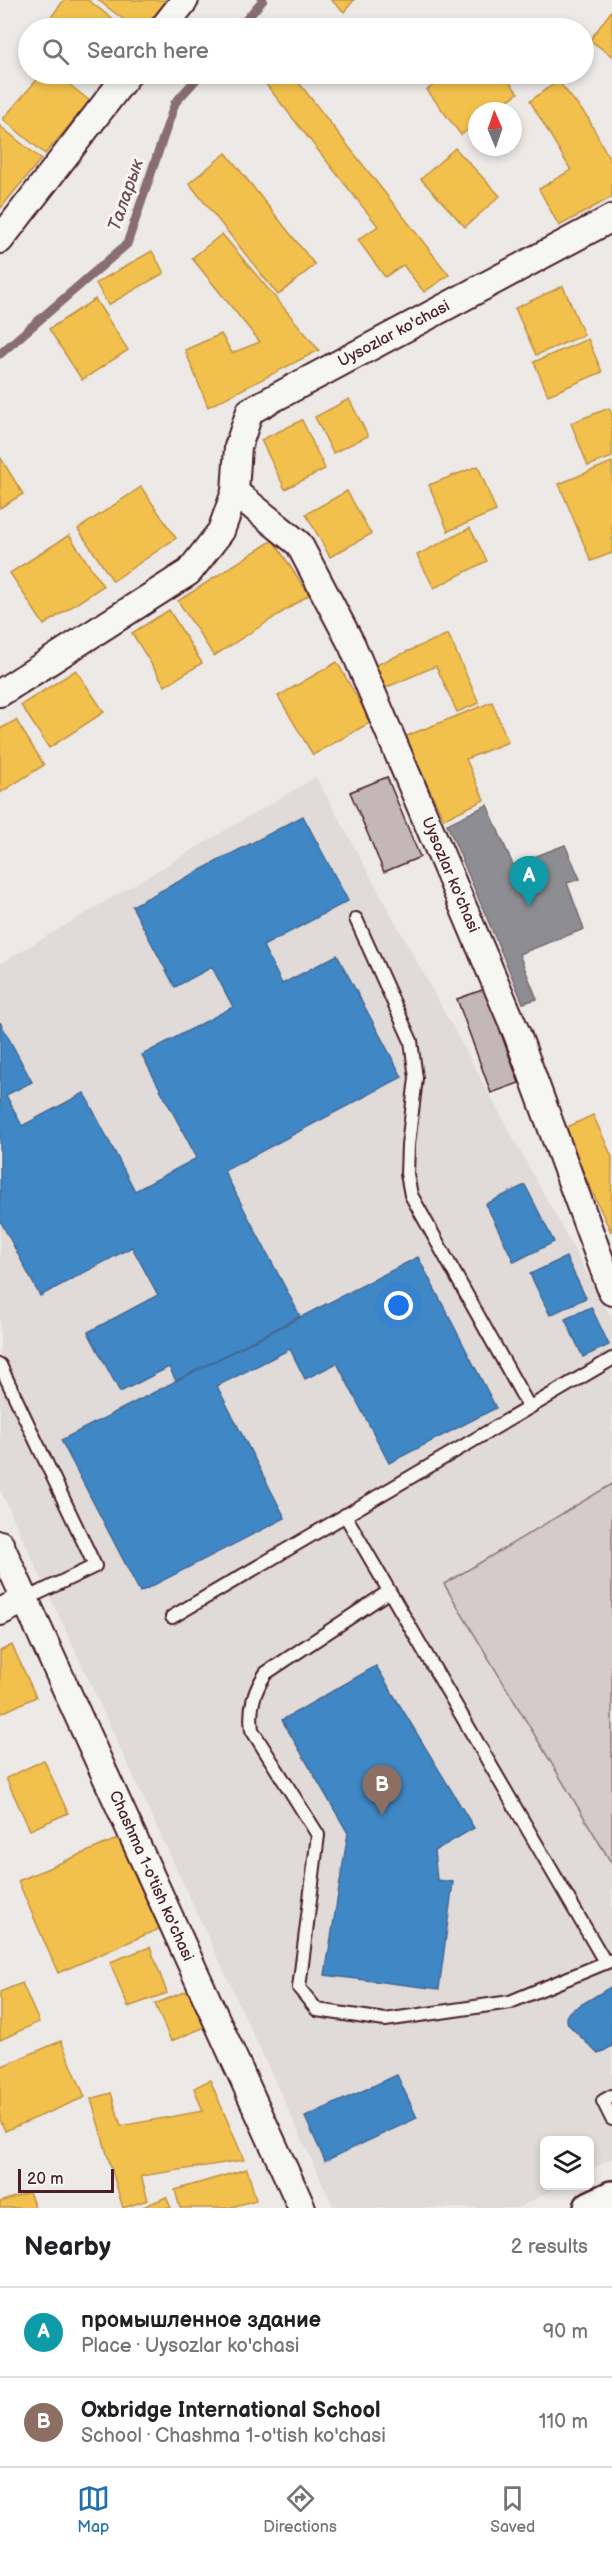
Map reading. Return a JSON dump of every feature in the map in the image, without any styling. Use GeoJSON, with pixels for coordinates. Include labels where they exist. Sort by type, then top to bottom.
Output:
{"type":"FeatureCollection","features":[{"type":"Feature","properties":{"kind":"main road"},"geometry":{"type":"LineString","coordinates":[[591,2208],[612,2198]]}},
{"type":"Feature","properties":{"kind":"street"},"geometry":{"type":"LineString","coordinates":[[171,18],[185,0]]}},
{"type":"Feature","properties":{"kind":"street"},"geometry":{"type":"LineString","coordinates":[[0,240],[120,84]]}},
{"type":"Feature","properties":{"kind":"street","name":"Uysozlar ko'chasi"},"geometry":{"type":"LineString","coordinates":[[0,693],[189,572],[221,531],[235,492],[238,447],[250,411],[612,218]]}},
{"type":"Feature","properties":{"kind":"street","name":"Uysozlar ko'chasi"},"geometry":{"type":"LineString","coordinates":[[235,492],[299,544],[352,645],[517,1034],[612,1292]]}},
{"type":"Feature","properties":{"kind":"street","name":"Chashma 1-o'tish ko'chasi"},"geometry":{"type":"LineString","coordinates":[[0,1544],[302,2208]]}},
{"type":"Feature","properties":{"kind":"street"},"geometry":{"type":"LineString","coordinates":[[0,1612],[26,1599]]}},
{"type":"Feature","properties":{"kind":"lane"},"geometry":{"type":"LineString","coordinates":[[356,919],[411,1041],[416,1078],[408,1144],[407,1174],[411,1196],[529,1407]]}},
{"type":"Feature","properties":{"kind":"lane"},"geometry":{"type":"LineString","coordinates":[[172,1617],[612,1359]]}},
{"type":"Feature","properties":{"kind":"lane"},"geometry":{"type":"LineString","coordinates":[[0,1365],[95,1566],[26,1599]]}},
{"type":"Feature","properties":{"kind":"lane"},"geometry":{"type":"LineString","coordinates":[[345,1515],[388,1592],[609,1961],[510,2002],[385,2020],[317,2010],[299,1988],[318,1835],[252,1730],[250,1714],[253,1699],[257,1686],[266,1673],[388,1592]]}},
{"type":"Feature","properties":{"kind":"lane"},"geometry":{"type":"LineString","coordinates":[[612,2096],[603,2101],[612,2119]]}},
{"type":"Feature","properties":{"kind":"shaded area"},"geometry":{"type":"Polygon","coordinates":[[[316,777],[612,1319],[612,2158],[594,2168],[594,2136],[540,2136],[540,2190],[552,2190],[518,2208],[334,2208],[0,1489],[0,964],[316,777]]]}},
{"type":"Feature","properties":{"kind":"shaded area"},"geometry":{"type":"Polygon","coordinates":[[[612,1484],[612,1864],[444,1584],[612,1484]]]}},
{"type":"Feature","properties":{"kind":"building: Homes"},"geometry":{"type":"Polygon","coordinates":[[[64,0],[88,0],[111,18],[50,18],[64,0]]]}},
{"type":"Feature","properties":{"kind":"building: Homes"},"geometry":{"type":"Polygon","coordinates":[[[98,0],[168,0],[153,18],[122,18],[98,0]]]}},
{"type":"Feature","properties":{"kind":"building: Homes"},"geometry":{"type":"Polygon","coordinates":[[[331,0],[354,0],[344,12],[331,0]]]}},
{"type":"Feature","properties":{"kind":"building: Homes"},"geometry":{"type":"Polygon","coordinates":[[[612,10],[612,56],[594,43],[594,35],[612,10]]]}},
{"type":"Feature","properties":{"kind":"building: Homes"},"geometry":{"type":"Polygon","coordinates":[[[33,84],[69,84],[90,101],[45,154],[3,119],[33,84]]]}},
{"type":"Feature","properties":{"kind":"building: Homes"},"geometry":{"type":"Polygon","coordinates":[[[266,84],[300,84],[449,275],[424,292],[403,265],[385,277],[358,240],[378,226],[266,84]]]}},
{"type":"Feature","properties":{"kind":"building: Homes"},"geometry":{"type":"Polygon","coordinates":[[[435,84],[511,84],[518,93],[506,102],[468,102],[468,130],[461,135],[427,90],[435,84]]]}},
{"type":"Feature","properties":{"kind":"building: Homes"},"geometry":{"type":"Polygon","coordinates":[[[554,84],[560,84],[588,118],[612,164],[612,197],[559,226],[539,189],[571,170],[530,101],[554,84]]]}},
{"type":"Feature","properties":{"kind":"building: Homes"},"geometry":{"type":"Polygon","coordinates":[[[0,126],[41,159],[0,209],[0,126]]]}},
{"type":"Feature","properties":{"kind":"building: Homes"},"geometry":{"type":"Polygon","coordinates":[[[455,148],[500,196],[465,227],[421,179],[455,148]]]}},
{"type":"Feature","properties":{"kind":"building: Homes"},"geometry":{"type":"Polygon","coordinates":[[[226,153],[315,265],[278,295],[189,183],[226,153]]]}},
{"type":"Feature","properties":{"kind":"building: Homes"},"geometry":{"type":"Polygon","coordinates":[[[222,234],[319,350],[208,407],[185,350],[221,334],[232,353],[260,342],[192,258],[222,234]]]}},
{"type":"Feature","properties":{"kind":"building: Homes"},"geometry":{"type":"Polygon","coordinates":[[[152,251],[164,273],[108,305],[96,283],[152,251]]]}},
{"type":"Feature","properties":{"kind":"building: Homes"},"geometry":{"type":"Polygon","coordinates":[[[563,286],[584,335],[536,355],[515,308],[563,286]]]}},
{"type":"Feature","properties":{"kind":"building: Homes"},"geometry":{"type":"Polygon","coordinates":[[[95,299],[128,350],[82,380],[49,329],[95,299]]]}},
{"type":"Feature","properties":{"kind":"building: Homes"},"geometry":{"type":"Polygon","coordinates":[[[588,339],[602,372],[548,395],[534,362],[588,339]]]}},
{"type":"Feature","properties":{"kind":"building: Homes"},"geometry":{"type":"Polygon","coordinates":[[[349,399],[368,436],[333,453],[315,417],[349,399]]]}},
{"type":"Feature","properties":{"kind":"building: Homes"},"geometry":{"type":"Polygon","coordinates":[[[609,408],[612,415],[612,457],[588,466],[571,423],[609,408]]]}},
{"type":"Feature","properties":{"kind":"building: Homes"},"geometry":{"type":"Polygon","coordinates":[[[302,420],[325,469],[285,489],[261,440],[302,420]]]}},
{"type":"Feature","properties":{"kind":"building: Homes"},"geometry":{"type":"Polygon","coordinates":[[[0,457],[23,494],[0,508],[0,457]]]}},
{"type":"Feature","properties":{"kind":"building: Homes"},"geometry":{"type":"Polygon","coordinates":[[[612,462],[612,553],[591,561],[559,484],[612,462]]]}},
{"type":"Feature","properties":{"kind":"building: Homes"},"geometry":{"type":"Polygon","coordinates":[[[478,466],[496,511],[448,531],[429,485],[478,466]]]}},
{"type":"Feature","properties":{"kind":"building: Homes"},"geometry":{"type":"Polygon","coordinates":[[[141,487],[176,538],[113,581],[78,529],[141,487]]]}},
{"type":"Feature","properties":{"kind":"building: Homes"},"geometry":{"type":"Polygon","coordinates":[[[347,491],[371,534],[330,557],[306,514],[347,491]]]}},
{"type":"Feature","properties":{"kind":"building: Homes"},"geometry":{"type":"Polygon","coordinates":[[[470,528],[487,561],[434,588],[417,555],[470,528]]]}},
{"type":"Feature","properties":{"kind":"building: Homes"},"geometry":{"type":"Polygon","coordinates":[[[69,535],[103,586],[44,625],[10,573],[69,535]]]}},
{"type":"Feature","properties":{"kind":"building: Homes"},"geometry":{"type":"Polygon","coordinates":[[[273,540],[309,595],[214,656],[178,601],[273,540]]]}},
{"type":"Feature","properties":{"kind":"building: Homes"},"geometry":{"type":"Polygon","coordinates":[[[169,610],[202,663],[165,686],[132,633],[169,610]]]}},
{"type":"Feature","properties":{"kind":"building: Homes"},"geometry":{"type":"Polygon","coordinates":[[[448,634],[479,703],[457,712],[436,666],[385,688],[376,665],[448,634]]]}},
{"type":"Feature","properties":{"kind":"building: Homes"},"geometry":{"type":"Polygon","coordinates":[[[337,662],[371,722],[313,755],[278,696],[337,662]]]}},
{"type":"Feature","properties":{"kind":"building: Homes"},"geometry":{"type":"Polygon","coordinates":[[[76,670],[104,712],[49,748],[21,705],[76,670]]]}},
{"type":"Feature","properties":{"kind":"building: Homes"},"geometry":{"type":"Polygon","coordinates":[[[492,702],[508,742],[466,759],[484,800],[444,819],[404,737],[492,702]]]}},
{"type":"Feature","properties":{"kind":"building: Homes"},"geometry":{"type":"Polygon","coordinates":[[[16,720],[44,765],[0,793],[0,729],[16,720]]]}},
{"type":"Feature","properties":{"kind":"building: Homes"},"geometry":{"type":"Polygon","coordinates":[[[593,1115],[612,1157],[611,1232],[563,1129],[593,1115]]]}},
{"type":"Feature","properties":{"kind":"building: Homes"},"geometry":{"type":"Polygon","coordinates":[[[12,1645],[36,1697],[0,1714],[0,1651],[12,1645]]]}},
{"type":"Feature","properties":{"kind":"building: Homes"},"geometry":{"type":"Polygon","coordinates":[[[44,1760],[68,1813],[30,1830],[6,1778],[44,1760]]]}},
{"type":"Feature","properties":{"kind":"building: Homes"},"geometry":{"type":"Polygon","coordinates":[[[124,1836],[163,1927],[58,1973],[18,1881],[124,1836]]]}},
{"type":"Feature","properties":{"kind":"building: Homes"},"geometry":{"type":"Polygon","coordinates":[[[150,1947],[167,1993],[128,2007],[110,1962],[150,1947]]]}},
{"type":"Feature","properties":{"kind":"building: Homes"},"geometry":{"type":"Polygon","coordinates":[[[22,1983],[39,2022],[0,2040],[0,1992],[22,1983]]]}},
{"type":"Feature","properties":{"kind":"building: Homes"},"geometry":{"type":"Polygon","coordinates":[[[189,1990],[205,2027],[171,2041],[155,2004],[189,1990]]]}},
{"type":"Feature","properties":{"kind":"building: Homes"},"geometry":{"type":"Polygon","coordinates":[[[61,2041],[85,2097],[5,2131],[0,2119],[0,2067],[61,2041]]]}},
{"type":"Feature","properties":{"kind":"building: Homes"},"geometry":{"type":"Polygon","coordinates":[[[210,2080],[244,2160],[141,2176],[148,2200],[123,2208],[91,2099],[111,2093],[121,2126],[203,2111],[194,2088],[210,2080]]]}},
{"type":"Feature","properties":{"kind":"building: Homes"},"geometry":{"type":"Polygon","coordinates":[[[247,2169],[256,2200],[228,2208],[180,2208],[175,2190],[247,2169]]]}},
{"type":"Feature","properties":{"kind":"building: Homes"},"geometry":{"type":"Polygon","coordinates":[[[29,2192],[35,2208],[0,2208],[0,2202],[29,2192]]]}},
{"type":"Feature","properties":{"kind":"building: Homes"},"geometry":{"type":"Polygon","coordinates":[[[166,2197],[171,2208],[141,2208],[166,2197]]]}},
{"type":"Feature","properties":{"kind":"building: Schools"},"geometry":{"type":"Polygon","coordinates":[[[303,816],[348,901],[263,946],[282,984],[337,955],[402,1077],[224,1171],[300,1316],[176,1381],[169,1367],[120,1392],[88,1332],[158,1295],[132,1247],[40,1296],[0,1220],[0,1022],[32,1082],[6,1095],[22,1126],[84,1093],[135,1191],[197,1158],[142,1055],[233,1007],[212,967],[175,987],[132,906],[303,816]]]}},
{"type":"Feature","properties":{"kind":"building: Schools"},"geometry":{"type":"Polygon","coordinates":[[[525,1185],[554,1242],[514,1262],[486,1204],[525,1185]]]}},
{"type":"Feature","properties":{"kind":"building: Schools"},"geometry":{"type":"Polygon","coordinates":[[[418,1257],[496,1408],[389,1463],[337,1363],[305,1379],[290,1349],[217,1386],[285,1518],[140,1592],[61,1440],[418,1257]]]}},
{"type":"Feature","properties":{"kind":"building: Schools"},"geometry":{"type":"Polygon","coordinates":[[[566,1257],[586,1298],[550,1315],[530,1274],[566,1257]]]}},
{"type":"Feature","properties":{"kind":"building: Schools"},"geometry":{"type":"Polygon","coordinates":[[[591,1307],[609,1345],[583,1357],[565,1319],[591,1307]]]}},
{"type":"Feature","properties":{"kind":"building: Schools"},"geometry":{"type":"Polygon","coordinates":[[[376,1666],[474,1828],[434,1851],[437,1880],[453,1882],[439,1989],[325,1975],[348,1833],[282,1720],[376,1666]]]}},
{"type":"Feature","properties":{"kind":"building: Schools"},"geometry":{"type":"Polygon","coordinates":[[[612,1986],[612,2046],[598,2054],[568,2024],[566,2017],[569,2012],[612,1986]]]}},
{"type":"Feature","properties":{"kind":"building: Schools"},"geometry":{"type":"Polygon","coordinates":[[[397,2075],[417,2118],[325,2161],[305,2117],[397,2075]]]}},
{"type":"Feature","properties":{"kind":"building: Industry"},"geometry":{"type":"Polygon","coordinates":[[[487,805],[513,865],[565,845],[580,879],[567,883],[584,929],[519,954],[537,999],[523,1003],[447,824],[487,805]]]}},
{"type":"Feature","properties":{"kind":"building: Other"},"geometry":{"type":"Polygon","coordinates":[[[387,777],[420,857],[384,872],[350,792],[387,777]]]}},
{"type":"Feature","properties":{"kind":"building: Other"},"geometry":{"type":"Polygon","coordinates":[[[485,989],[519,1083],[491,1093],[457,999],[485,989]]]}},
{"type":"Feature","properties":{"kind":"waterway","name":"Таларык"},"geometry":{"type":"LineString","coordinates":[[248,18],[263,0]]}},
{"type":"Feature","properties":{"kind":"waterway","name":"Таларык"},"geometry":{"type":"LineString","coordinates":[[0,354],[127,244],[175,103],[192,84]]}},
{"type":"Feature","properties":{"kind":"place","name":"промышленное здание"},"geometry":{"type":"Point","coordinates":[529,906]}},
{"type":"Feature","properties":{"kind":"place","name":"Oxbridge International School"},"geometry":{"type":"Point","coordinates":[382,1815]}}]}
